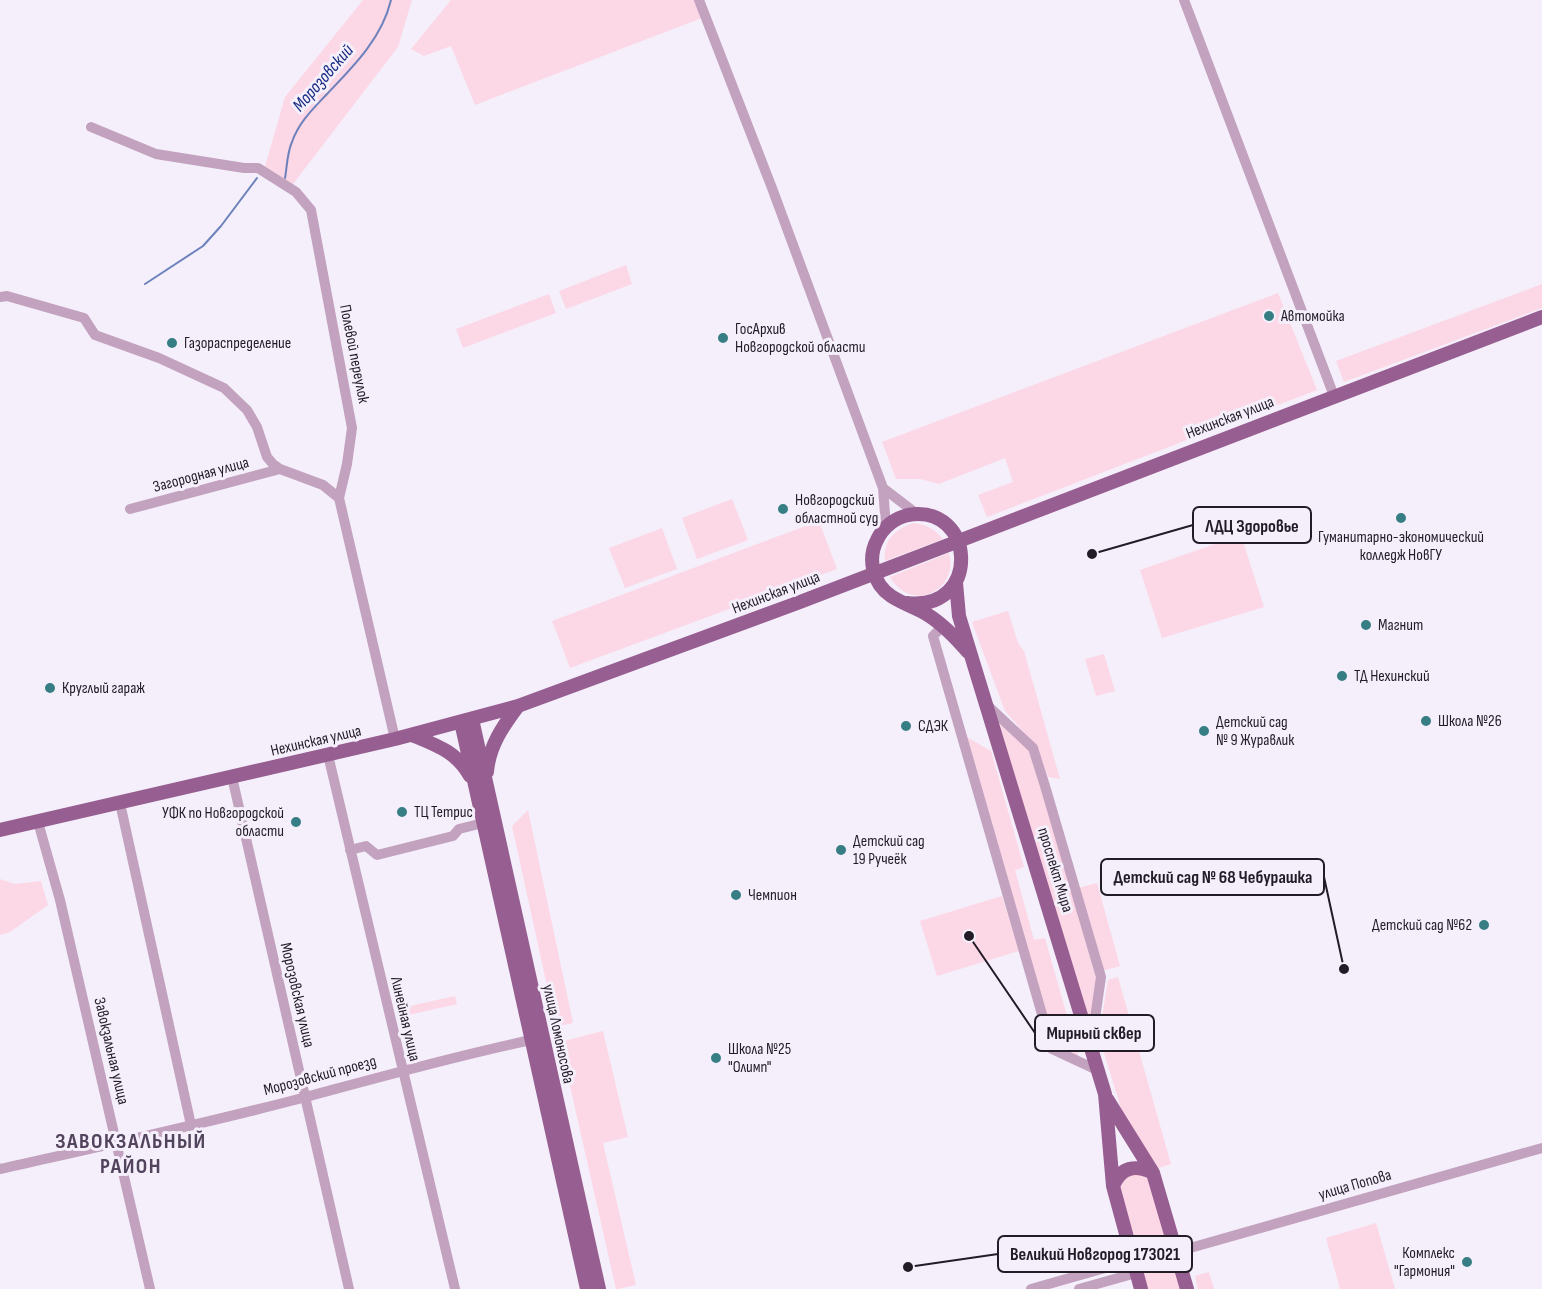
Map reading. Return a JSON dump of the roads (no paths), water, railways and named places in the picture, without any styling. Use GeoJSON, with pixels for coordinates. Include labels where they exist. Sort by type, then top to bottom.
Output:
{"type":"FeatureCollection","features":[{"type":"Feature","properties":{"kind":"main road","name":"Нехинская улица"},"geometry":{"type":"LineString","coordinates":[[0,830],[412,735],[518,706],[874,573],[1542,317]]}},
{"type":"Feature","properties":{"kind":"main road"},"geometry":{"type":"LineString","coordinates":[[874,573],[873,549],[880,534],[895,520],[917,514],[933,517],[954,533],[958,541]]}},
{"type":"Feature","properties":{"kind":"main road","name":"проспект Мира"},"geometry":{"type":"LineString","coordinates":[[958,541],[962,562],[956,583],[959,616],[1104,1094],[1113,1186],[1141,1289]]}},
{"type":"Feature","properties":{"kind":"main road","name":"проспект Мира"},"geometry":{"type":"LineString","coordinates":[[874,573],[878,582],[890,596],[907,603],[944,626],[971,656]]}},
{"type":"Feature","properties":{"kind":"main road"},"geometry":{"type":"LineString","coordinates":[[907,603],[935,601],[956,583]]}},
{"type":"Feature","properties":{"kind":"main road","name":"улица Ломоносова"},"geometry":{"type":"LineString","coordinates":[[518,706],[500,731],[487,764],[481,789],[483,823],[509,914],[531,1040],[587,1263],[599,1289]]}},
{"type":"Feature","properties":{"kind":"main road","name":"улица Ломоносова"},"geometry":{"type":"LineString","coordinates":[[466,721],[587,1263],[586,1289]]}},
{"type":"Feature","properties":{"kind":"main road","name":"улица Ломоносова"},"geometry":{"type":"LineString","coordinates":[[412,735],[440,747],[457,759],[481,789]]}},
{"type":"Feature","properties":{"kind":"main road","name":"проспект Мира"},"geometry":{"type":"LineString","coordinates":[[1104,1094],[1153,1173],[1186,1289]]}},
{"type":"Feature","properties":{"kind":"main road"},"geometry":{"type":"LineString","coordinates":[[1113,1186],[1120,1174],[1130,1168],[1143,1168],[1153,1173]]}},
{"type":"Feature","properties":{"kind":"street"},"geometry":{"type":"LineString","coordinates":[[699,0],[772,188],[883,488],[886,527]]}},
{"type":"Feature","properties":{"kind":"street"},"geometry":{"type":"LineString","coordinates":[[1184,0],[1334,396]]}},
{"type":"Feature","properties":{"kind":"street","name":"Полевой переулок"},"geometry":{"type":"LineString","coordinates":[[91,127],[156,154],[244,168],[258,168],[296,192],[311,210],[352,428],[339,498],[395,739]]}},
{"type":"Feature","properties":{"kind":"street"},"geometry":{"type":"LineString","coordinates":[[0,297],[7,296],[84,318],[95,335],[159,358],[224,388],[247,410],[257,427],[267,458],[280,469],[323,484],[339,498]]}},
{"type":"Feature","properties":{"kind":"street","name":"Загородная улица"},"geometry":{"type":"LineString","coordinates":[[130,510],[280,469]]}},
{"type":"Feature","properties":{"kind":"street"},"geometry":{"type":"LineString","coordinates":[[883,488],[917,514]]}},
{"type":"Feature","properties":{"kind":"street"},"geometry":{"type":"LineString","coordinates":[[944,626],[933,636],[1052,1049],[1097,1070]]}},
{"type":"Feature","properties":{"kind":"street"},"geometry":{"type":"LineString","coordinates":[[987,705],[1033,748],[1042,776],[1101,977],[1091,1049]]}},
{"type":"Feature","properties":{"kind":"street","name":"Линейная улица"},"geometry":{"type":"LineString","coordinates":[[328,755],[455,1289]]}},
{"type":"Feature","properties":{"kind":"street","name":"Морозовская улица"},"geometry":{"type":"LineString","coordinates":[[232,777],[349,1289]]}},
{"type":"Feature","properties":{"kind":"street"},"geometry":{"type":"LineString","coordinates":[[120,803],[191,1125]]}},
{"type":"Feature","properties":{"kind":"street","name":"Завокзальная улица"},"geometry":{"type":"LineString","coordinates":[[38,822],[60,900],[150,1289]]}},
{"type":"Feature","properties":{"kind":"street"},"geometry":{"type":"LineString","coordinates":[[350,850],[366,846],[377,855],[453,836],[459,829],[483,823]]}},
{"type":"Feature","properties":{"kind":"street","name":"Морозовский проезд"},"geometry":{"type":"LineString","coordinates":[[0,1169],[191,1125],[402,1070],[531,1040]]}},
{"type":"Feature","properties":{"kind":"street","name":"улица Попова"},"geometry":{"type":"LineString","coordinates":[[1176,1252],[1542,1148]]}},
{"type":"Feature","properties":{"kind":"street"},"geometry":{"type":"LineString","coordinates":[[1031,1289],[1065,1284],[1135,1266]]}},
{"type":"Feature","properties":{"kind":"street"},"geometry":{"type":"LineString","coordinates":[[1079,1289],[1135,1266]]}},
{"type":"Feature","properties":{"kind":"waterway","name":"Морозовский"},"geometry":{"type":"LineString","coordinates":[[285,178],[289,151],[298,128],[366,51],[381,27],[391,0]]}},
{"type":"Feature","properties":{"kind":"waterway","name":"Морозовский"},"geometry":{"type":"LineString","coordinates":[[145,284],[203,246],[257,178]]}},
{"type":"Feature","properties":{"kind":"place","name":"Автомойка"},"geometry":{"type":"Point","coordinates":[1269,316]}},
{"type":"Feature","properties":{"kind":"place","name":"ГосАрхив Новгородской области"},"geometry":{"type":"Point","coordinates":[723,338]}},
{"type":"Feature","properties":{"kind":"place","name":"Газораспределение"},"geometry":{"type":"Point","coordinates":[172,343]}},
{"type":"Feature","properties":{"kind":"place","name":"Новгородский областной суд"},"geometry":{"type":"Point","coordinates":[783,509]}},
{"type":"Feature","properties":{"kind":"place","name":"Гуманитарно-экономический колледж НовГУ"},"geometry":{"type":"Point","coordinates":[1401,518]}},
{"type":"Feature","properties":{"kind":"place","name":"ЛДЦ Здоровье"},"geometry":{"type":"Point","coordinates":[1092,554]}},
{"type":"Feature","properties":{"kind":"place","name":"Магнит"},"geometry":{"type":"Point","coordinates":[1366,625]}},
{"type":"Feature","properties":{"kind":"place","name":"ТД Нехинский"},"geometry":{"type":"Point","coordinates":[1342,676]}},
{"type":"Feature","properties":{"kind":"place","name":"Круглый гараж"},"geometry":{"type":"Point","coordinates":[50,688]}},
{"type":"Feature","properties":{"kind":"place","name":"Школа №26"},"geometry":{"type":"Point","coordinates":[1426,721]}},
{"type":"Feature","properties":{"kind":"place","name":"СДЭК"},"geometry":{"type":"Point","coordinates":[906,726]}},
{"type":"Feature","properties":{"kind":"place","name":"Детский сад № 9 Журавлик"},"geometry":{"type":"Point","coordinates":[1204,731]}},
{"type":"Feature","properties":{"kind":"place","name":"ТЦ Тетрис"},"geometry":{"type":"Point","coordinates":[402,812]}},
{"type":"Feature","properties":{"kind":"place","name":"УФК по Новгородской области"},"geometry":{"type":"Point","coordinates":[296,822]}},
{"type":"Feature","properties":{"kind":"place","name":"Детский сад 19 Ручеёк"},"geometry":{"type":"Point","coordinates":[841,850]}},
{"type":"Feature","properties":{"kind":"place","name":"Чемпион"},"geometry":{"type":"Point","coordinates":[736,895]}},
{"type":"Feature","properties":{"kind":"place","name":"Детский сад №62"},"geometry":{"type":"Point","coordinates":[1484,925]}},
{"type":"Feature","properties":{"kind":"place","name":"Мирный сквер"},"geometry":{"type":"Point","coordinates":[969,936]}},
{"type":"Feature","properties":{"kind":"place","name":"Детский сад № 68 Чебурашка"},"geometry":{"type":"Point","coordinates":[1344,969]}},
{"type":"Feature","properties":{"kind":"place","name":"Школа №25 \"Олимп\""},"geometry":{"type":"Point","coordinates":[716,1058]}},
{"type":"Feature","properties":{"kind":"place","name":"Комплекс \"Гармония\""},"geometry":{"type":"Point","coordinates":[1467,1262]}},
{"type":"Feature","properties":{"kind":"place","name":"Великий Новгород 173021"},"geometry":{"type":"Point","coordinates":[908,1267]}},
{"type":"Feature","properties":{"kind":"district","name":"ЗАВОКЗАЛЬНЫЙ РАЙОН"},"geometry":{"type":"Point","coordinates":[131,1154]}}]}
